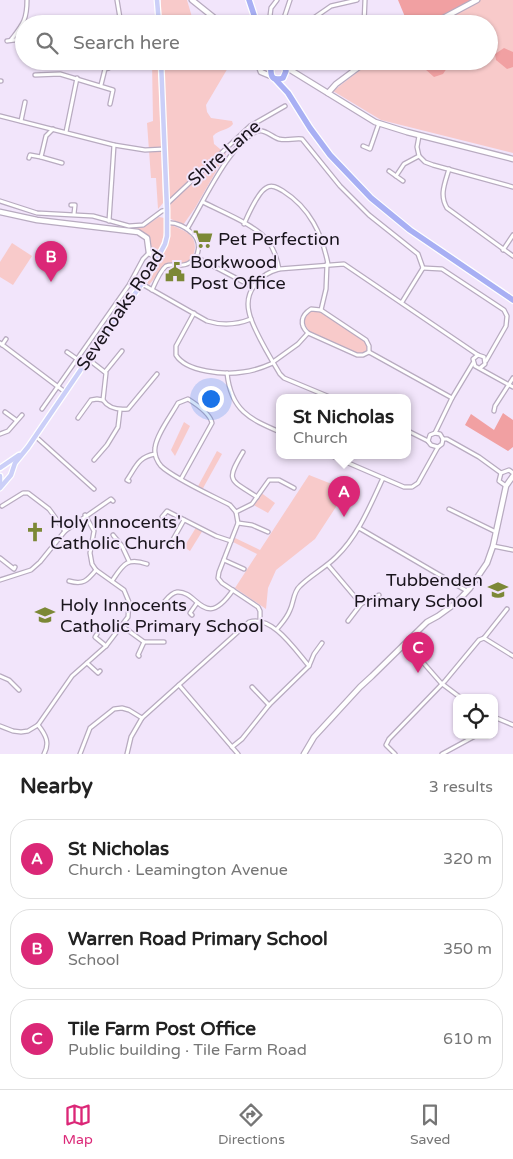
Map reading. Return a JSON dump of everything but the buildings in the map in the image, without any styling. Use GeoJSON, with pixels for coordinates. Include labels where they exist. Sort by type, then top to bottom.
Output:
{"type":"FeatureCollection","features":[{"type":"Feature","properties":{"kind":"highway"},"geometry":{"type":"LineString","coordinates":[[249,0],[254,15]]}},
{"type":"Feature","properties":{"kind":"highway"},"geometry":{"type":"LineString","coordinates":[[272,70],[274,78],[288,94],[321,143],[372,198],[410,230],[513,300]]}},
{"type":"Feature","properties":{"kind":"highway"},"geometry":{"type":"LineString","coordinates":[[283,70],[288,94]]}},
{"type":"Feature","properties":{"kind":"highway"},"geometry":{"type":"LineString","coordinates":[[274,78],[280,79],[285,75]]}},
{"type":"Feature","properties":{"kind":"main road"},"geometry":{"type":"LineString","coordinates":[[158,0],[159,15]]}},
{"type":"Feature","properties":{"kind":"main road","name":"Sevenoaks Road"},"geometry":{"type":"LineString","coordinates":[[8,478],[11,475],[13,465],[142,284],[166,242],[167,204],[161,70]]}},
{"type":"Feature","properties":{"kind":"main road","name":"Sevenoaks Road"},"geometry":{"type":"LineString","coordinates":[[1,466],[23,453]]}},
{"type":"Feature","properties":{"kind":"main road"},"geometry":{"type":"LineString","coordinates":[[1,466],[8,466],[12,471]]}},
{"type":"Feature","properties":{"kind":"main road"},"geometry":{"type":"LineString","coordinates":[[0,486],[0,476],[8,478]]}},
{"type":"Feature","properties":{"kind":"main road"},"geometry":{"type":"LineString","coordinates":[[0,486],[8,478]]}},
{"type":"Feature","properties":{"kind":"street"},"geometry":{"type":"LineString","coordinates":[[26,15],[27,0]]}},
{"type":"Feature","properties":{"kind":"street"},"geometry":{"type":"LineString","coordinates":[[117,0],[120,15]]}},
{"type":"Feature","properties":{"kind":"street"},"geometry":{"type":"LineString","coordinates":[[192,0],[211,15]]}},
{"type":"Feature","properties":{"kind":"street"},"geometry":{"type":"LineString","coordinates":[[270,15],[271,8],[277,0]]}},
{"type":"Feature","properties":{"kind":"street"},"geometry":{"type":"LineString","coordinates":[[284,15],[290,0]]}},
{"type":"Feature","properties":{"kind":"street"},"geometry":{"type":"LineString","coordinates":[[318,15],[331,6],[357,0]]}},
{"type":"Feature","properties":{"kind":"street"},"geometry":{"type":"LineString","coordinates":[[364,15],[365,0]]}},
{"type":"Feature","properties":{"kind":"street"},"geometry":{"type":"LineString","coordinates":[[448,15],[476,0]]}},
{"type":"Feature","properties":{"kind":"street"},"geometry":{"type":"LineString","coordinates":[[12,40],[15,36]]}},
{"type":"Feature","properties":{"kind":"street"},"geometry":{"type":"LineString","coordinates":[[7,41],[15,40]]}},
{"type":"Feature","properties":{"kind":"street"},"geometry":{"type":"LineString","coordinates":[[101,85],[105,70]]}},
{"type":"Feature","properties":{"kind":"street"},"geometry":{"type":"LineString","coordinates":[[265,70],[262,72],[274,78]]}},
{"type":"Feature","properties":{"kind":"street"},"geometry":{"type":"LineString","coordinates":[[290,70],[379,124],[513,159]]}},
{"type":"Feature","properties":{"kind":"street"},"geometry":{"type":"LineString","coordinates":[[328,92],[355,70]]}},
{"type":"Feature","properties":{"kind":"street"},"geometry":{"type":"LineString","coordinates":[[35,75],[60,74],[101,85],[113,90],[109,102]]}},
{"type":"Feature","properties":{"kind":"street"},"geometry":{"type":"LineString","coordinates":[[285,75],[296,74]]}},
{"type":"Feature","properties":{"kind":"street"},"geometry":{"type":"LineString","coordinates":[[66,132],[77,78]]}},
{"type":"Feature","properties":{"kind":"street"},"geometry":{"type":"LineString","coordinates":[[21,121],[25,102]]}},
{"type":"Feature","properties":{"kind":"street","name":"Shire Lane"},"geometry":{"type":"LineString","coordinates":[[167,204],[250,126],[285,106]]}},
{"type":"Feature","properties":{"kind":"street"},"geometry":{"type":"LineString","coordinates":[[0,116],[114,145],[145,150],[165,149]]}},
{"type":"Feature","properties":{"kind":"street"},"geometry":{"type":"LineString","coordinates":[[363,146],[370,149],[379,124]]}},
{"type":"Feature","properties":{"kind":"street"},"geometry":{"type":"LineString","coordinates":[[41,157],[46,136],[54,129]]}},
{"type":"Feature","properties":{"kind":"street"},"geometry":{"type":"LineString","coordinates":[[187,229],[231,154],[239,145],[260,130],[280,139],[295,138],[302,140],[340,186],[380,224],[418,254],[424,268]]}},
{"type":"Feature","properties":{"kind":"street"},"geometry":{"type":"LineString","coordinates":[[420,136],[417,147],[419,156],[425,162],[513,187]]}},
{"type":"Feature","properties":{"kind":"street"},"geometry":{"type":"LineString","coordinates":[[109,221],[114,145]]}},
{"type":"Feature","properties":{"kind":"street"},"geometry":{"type":"LineString","coordinates":[[29,158],[30,155],[62,163]]}},
{"type":"Feature","properties":{"kind":"street"},"geometry":{"type":"LineString","coordinates":[[396,176],[406,163],[419,156]]}},
{"type":"Feature","properties":{"kind":"street"},"geometry":{"type":"LineString","coordinates":[[449,169],[443,193],[446,206],[454,215],[513,256]]}},
{"type":"Feature","properties":{"kind":"street"},"geometry":{"type":"LineString","coordinates":[[388,171],[403,181]]}},
{"type":"Feature","properties":{"kind":"street"},"geometry":{"type":"LineString","coordinates":[[244,224],[262,191],[271,186],[277,187],[297,202],[314,222],[325,247],[328,264],[326,290],[321,310]]}},
{"type":"Feature","properties":{"kind":"street"},"geometry":{"type":"LineString","coordinates":[[0,201],[40,214],[74,214],[98,217],[125,226],[140,226],[162,211],[167,210]]}},
{"type":"Feature","properties":{"kind":"street"},"geometry":{"type":"LineString","coordinates":[[203,202],[244,224],[267,240],[274,250],[279,269]]}},
{"type":"Feature","properties":{"kind":"street"},"geometry":{"type":"LineString","coordinates":[[71,205],[75,205],[74,214]]}},
{"type":"Feature","properties":{"kind":"street"},"geometry":{"type":"LineString","coordinates":[[0,212],[38,220],[140,233],[148,240],[149,253]]}},
{"type":"Feature","properties":{"kind":"street"},"geometry":{"type":"LineString","coordinates":[[152,290],[166,266],[184,266],[196,257],[198,251],[198,243],[194,235],[187,229],[174,223],[167,223]]}},
{"type":"Feature","properties":{"kind":"street"},"geometry":{"type":"LineString","coordinates":[[83,232],[84,226]]}},
{"type":"Feature","properties":{"kind":"street"},"geometry":{"type":"LineString","coordinates":[[504,250],[513,235]]}},
{"type":"Feature","properties":{"kind":"street"},"geometry":{"type":"LineString","coordinates":[[149,253],[158,258]]}},
{"type":"Feature","properties":{"kind":"street"},"geometry":{"type":"LineString","coordinates":[[42,409],[129,285],[146,254],[149,253]]}},
{"type":"Feature","properties":{"kind":"street"},"geometry":{"type":"LineString","coordinates":[[196,257],[253,287]]}},
{"type":"Feature","properties":{"kind":"street"},"geometry":{"type":"LineString","coordinates":[[322,394],[284,378],[273,362],[252,319],[248,304],[253,287],[263,275],[279,269],[344,264],[486,360]]}},
{"type":"Feature","properties":{"kind":"street"},"geometry":{"type":"LineString","coordinates":[[402,302],[424,268]]}},
{"type":"Feature","properties":{"kind":"street"},"geometry":{"type":"LineString","coordinates":[[424,268],[442,268],[504,310],[507,316],[506,326],[485,364],[480,368]]}},
{"type":"Feature","properties":{"kind":"street"},"geometry":{"type":"LineString","coordinates":[[142,284],[207,321],[230,325],[252,319]]}},
{"type":"Feature","properties":{"kind":"street"},"geometry":{"type":"LineString","coordinates":[[311,309],[321,310],[366,340],[369,352],[364,355],[357,355],[308,333],[303,325],[304,315],[311,309]]}},
{"type":"Feature","properties":{"kind":"street"},"geometry":{"type":"LineString","coordinates":[[194,313],[176,346],[176,355],[181,362],[194,367],[227,373],[262,368],[287,354],[308,333]]}},
{"type":"Feature","properties":{"kind":"street"},"geometry":{"type":"LineString","coordinates":[[6,339],[1,344],[65,392]]}},
{"type":"Feature","properties":{"kind":"street"},"geometry":{"type":"LineString","coordinates":[[105,372],[122,351]]}},
{"type":"Feature","properties":{"kind":"street"},"geometry":{"type":"LineString","coordinates":[[67,352],[77,359]]}},
{"type":"Feature","properties":{"kind":"street"},"geometry":{"type":"LineString","coordinates":[[369,352],[452,398]]}},
{"type":"Feature","properties":{"kind":"street"},"geometry":{"type":"LineString","coordinates":[[428,441],[430,436],[435,433],[475,356],[478,355]]}},
{"type":"Feature","properties":{"kind":"street"},"geometry":{"type":"LineString","coordinates":[[88,359],[105,372],[103,400]]}},
{"type":"Feature","properties":{"kind":"street"},"geometry":{"type":"LineString","coordinates":[[473,363],[513,387]]}},
{"type":"Feature","properties":{"kind":"street"},"geometry":{"type":"LineString","coordinates":[[227,373],[232,393],[242,411],[250,418],[276,430]]}},
{"type":"Feature","properties":{"kind":"street"},"geometry":{"type":"LineString","coordinates":[[78,418],[91,400],[103,400],[107,405],[120,410],[128,409],[157,374]]}},
{"type":"Feature","properties":{"kind":"street"},"geometry":{"type":"LineString","coordinates":[[494,412],[495,406],[513,378]]}},
{"type":"Feature","properties":{"kind":"street"},"geometry":{"type":"LineString","coordinates":[[181,479],[210,430],[212,423],[212,418],[188,399],[178,403],[157,441],[155,454],[159,463],[168,471],[181,479],[230,505],[236,512],[238,523],[218,578],[258,607],[260,621]]}},
{"type":"Feature","properties":{"kind":"street"},"geometry":{"type":"LineString","coordinates":[[94,460],[107,445],[118,427],[120,410]]}},
{"type":"Feature","properties":{"kind":"street"},"geometry":{"type":"LineString","coordinates":[[4,412],[16,420]]}},
{"type":"Feature","properties":{"kind":"street"},"geometry":{"type":"LineString","coordinates":[[0,434],[8,431],[22,415]]}},
{"type":"Feature","properties":{"kind":"street"},"geometry":{"type":"LineString","coordinates":[[411,432],[428,441],[431,445],[438,447]]}},
{"type":"Feature","properties":{"kind":"street"},"geometry":{"type":"LineString","coordinates":[[435,433],[440,434],[443,439],[447,439],[479,457],[501,473]]}},
{"type":"Feature","properties":{"kind":"street"},"geometry":{"type":"LineString","coordinates":[[35,436],[94,489]]}},
{"type":"Feature","properties":{"kind":"street"},"geometry":{"type":"LineString","coordinates":[[339,459],[404,487],[412,487],[418,483],[438,447],[442,444],[443,439]]}},
{"type":"Feature","properties":{"kind":"street"},"geometry":{"type":"LineString","coordinates":[[243,452],[231,471],[231,477],[235,483],[257,497]]}},
{"type":"Feature","properties":{"kind":"street"},"geometry":{"type":"LineString","coordinates":[[129,481],[127,480],[140,459],[155,454]]}},
{"type":"Feature","properties":{"kind":"street"},"geometry":{"type":"LineString","coordinates":[[304,754],[314,737],[343,704],[426,622],[450,607],[468,591],[487,563],[493,546],[506,486],[513,474],[509,470],[501,473]]}},
{"type":"Feature","properties":{"kind":"street"},"geometry":{"type":"LineString","coordinates":[[501,473],[499,481],[506,486]]}},
{"type":"Feature","properties":{"kind":"street"},"geometry":{"type":"LineString","coordinates":[[277,629],[288,615],[299,586],[328,565],[360,528],[383,478]]}},
{"type":"Feature","properties":{"kind":"street"},"geometry":{"type":"LineString","coordinates":[[236,512],[252,504],[269,480],[279,480],[294,488]]}},
{"type":"Feature","properties":{"kind":"street"},"geometry":{"type":"LineString","coordinates":[[2,506],[23,493],[28,493],[49,508],[65,531]]}},
{"type":"Feature","properties":{"kind":"street"},"geometry":{"type":"LineString","coordinates":[[0,580],[31,570],[40,562],[65,531],[85,515],[111,499],[113,501]]}},
{"type":"Feature","properties":{"kind":"street"},"geometry":{"type":"LineString","coordinates":[[449,509],[496,532]]}},
{"type":"Feature","properties":{"kind":"street"},"geometry":{"type":"LineString","coordinates":[[162,517],[167,511],[216,536],[231,541]]}},
{"type":"Feature","properties":{"kind":"street"},"geometry":{"type":"LineString","coordinates":[[0,726],[4,729],[21,732],[28,731],[38,725],[72,676],[106,646],[128,617],[130,602],[124,590],[96,570],[90,559],[93,528],[85,515]]}},
{"type":"Feature","properties":{"kind":"street"},"geometry":{"type":"LineString","coordinates":[[172,544],[184,520]]}},
{"type":"Feature","properties":{"kind":"street"},"geometry":{"type":"LineString","coordinates":[[238,523],[252,525],[268,532]]}},
{"type":"Feature","properties":{"kind":"street"},"geometry":{"type":"LineString","coordinates":[[360,528],[468,591]]}},
{"type":"Feature","properties":{"kind":"street"},"geometry":{"type":"LineString","coordinates":[[113,536],[122,546],[128,561]]}},
{"type":"Feature","properties":{"kind":"street"},"geometry":{"type":"LineString","coordinates":[[493,546],[513,550]]}},
{"type":"Feature","properties":{"kind":"street"},"geometry":{"type":"LineString","coordinates":[[0,558],[14,569],[15,567]]}},
{"type":"Feature","properties":{"kind":"street"},"geometry":{"type":"LineString","coordinates":[[224,560],[244,569]]}},
{"type":"Feature","properties":{"kind":"street"},"geometry":{"type":"LineString","coordinates":[[112,581],[128,561],[147,564]]}},
{"type":"Feature","properties":{"kind":"street"},"geometry":{"type":"LineString","coordinates":[[328,565],[361,604]]}},
{"type":"Feature","properties":{"kind":"street"},"geometry":{"type":"LineString","coordinates":[[69,581],[82,583],[96,570]]}},
{"type":"Feature","properties":{"kind":"street"},"geometry":{"type":"LineString","coordinates":[[159,607],[171,594],[177,592],[186,594],[204,607],[217,607],[228,598],[233,590]]}},
{"type":"Feature","properties":{"kind":"street"},"geometry":{"type":"LineString","coordinates":[[348,621],[361,604],[379,595]]}},
{"type":"Feature","properties":{"kind":"street"},"geometry":{"type":"LineString","coordinates":[[192,615],[190,613],[197,603]]}},
{"type":"Feature","properties":{"kind":"street"},"geometry":{"type":"LineString","coordinates":[[395,754],[386,745],[389,739],[479,640],[484,638],[507,609]]}},
{"type":"Feature","properties":{"kind":"street"},"geometry":{"type":"LineString","coordinates":[[127,754],[131,737],[142,718],[249,622],[260,621],[277,629],[309,666]]}},
{"type":"Feature","properties":{"kind":"street"},"geometry":{"type":"LineString","coordinates":[[122,626],[144,642],[164,642]]}},
{"type":"Feature","properties":{"kind":"street"},"geometry":{"type":"LineString","coordinates":[[97,634],[95,637],[106,646]]}},
{"type":"Feature","properties":{"kind":"street"},"geometry":{"type":"LineString","coordinates":[[484,638],[513,656]]}},
{"type":"Feature","properties":{"kind":"street"},"geometry":{"type":"LineString","coordinates":[[139,656],[144,642]]}},
{"type":"Feature","properties":{"kind":"street"},"geometry":{"type":"LineString","coordinates":[[232,747],[242,739],[269,705],[309,666],[314,654],[322,643]]}},
{"type":"Feature","properties":{"kind":"street"},"geometry":{"type":"LineString","coordinates":[[406,643],[441,683],[456,694]]}},
{"type":"Feature","properties":{"kind":"street"},"geometry":{"type":"LineString","coordinates":[[87,663],[98,673],[100,671]]}},
{"type":"Feature","properties":{"kind":"street"},"geometry":{"type":"LineString","coordinates":[[0,676],[9,680],[19,690]]}},
{"type":"Feature","properties":{"kind":"street"},"geometry":{"type":"LineString","coordinates":[[179,685],[238,754]]}},
{"type":"Feature","properties":{"kind":"street"},"geometry":{"type":"LineString","coordinates":[[252,687],[269,705]]}},
{"type":"Feature","properties":{"kind":"street"},"geometry":{"type":"LineString","coordinates":[[80,754],[90,728],[114,709],[130,710],[142,718]]}},
{"type":"Feature","properties":{"kind":"street"},"geometry":{"type":"LineString","coordinates":[[498,719],[513,725]]}},
{"type":"Feature","properties":{"kind":"street"},"geometry":{"type":"LineString","coordinates":[[38,725],[47,738],[47,748],[44,754]]}},
{"type":"Feature","properties":{"kind":"street"},"geometry":{"type":"LineString","coordinates":[[442,754],[469,739]]}},
{"type":"Feature","properties":{"kind":"shaded area"},"geometry":{"type":"Polygon","coordinates":[[[161,0],[187,0],[191,15],[161,15],[161,0]]]}},
{"type":"Feature","properties":{"kind":"shaded area"},"geometry":{"type":"Polygon","coordinates":[[[398,0],[473,0],[446,15],[404,15],[398,0]]]}},
{"type":"Feature","properties":{"kind":"shaded area"},"geometry":{"type":"Polygon","coordinates":[[[480,0],[513,0],[513,153],[381,120],[333,91],[360,70],[498,70],[498,15],[453,15],[480,0]]]}},
{"type":"Feature","properties":{"kind":"shaded area"},"geometry":{"type":"Polygon","coordinates":[[[504,48],[513,52],[513,67],[507,69],[498,62],[498,52],[504,48]]]}},
{"type":"Feature","properties":{"kind":"shaded area"},"geometry":{"type":"Polygon","coordinates":[[[152,70],[158,70],[163,203],[158,209],[156,178],[151,178],[147,123],[153,121],[152,70]]]}},
{"type":"Feature","properties":{"kind":"shaded area"},"geometry":{"type":"Polygon","coordinates":[[[163,70],[227,70],[206,105],[207,112],[211,118],[232,121],[233,124],[231,126],[213,136],[214,144],[226,154],[183,225],[169,218],[163,70]]]}},
{"type":"Feature","properties":{"kind":"shaded area"},"geometry":{"type":"Polygon","coordinates":[[[426,70],[446,70],[443,74],[434,77],[426,70]]]}},
{"type":"Feature","properties":{"kind":"shaded area"},"geometry":{"type":"Polygon","coordinates":[[[159,217],[165,218],[165,223],[161,245],[157,254],[152,249],[146,235],[134,229],[144,227],[159,217]]]}},
{"type":"Feature","properties":{"kind":"shaded area"},"geometry":{"type":"Polygon","coordinates":[[[172,225],[193,238],[195,245],[194,253],[184,263],[167,263],[149,285],[147,282],[162,256],[172,225]]]}},
{"type":"Feature","properties":{"kind":"shaded area"},"geometry":{"type":"Polygon","coordinates":[[[12,243],[32,256],[13,285],[0,277],[0,262],[12,243]]]}},
{"type":"Feature","properties":{"kind":"shaded area"},"geometry":{"type":"Polygon","coordinates":[[[316,310],[365,341],[367,351],[357,353],[309,331],[305,325],[305,319],[308,313],[316,310]]]}},
{"type":"Feature","properties":{"kind":"shaded area"},"geometry":{"type":"Polygon","coordinates":[[[503,413],[513,420],[513,447],[508,451],[465,425],[471,414],[494,430],[503,413]]]}},
{"type":"Feature","properties":{"kind":"shaded area"},"geometry":{"type":"Polygon","coordinates":[[[184,422],[190,426],[175,456],[171,450],[184,422]]]}},
{"type":"Feature","properties":{"kind":"shaded area"},"geometry":{"type":"Polygon","coordinates":[[[217,451],[222,454],[202,490],[197,488],[217,451]]]}},
{"type":"Feature","properties":{"kind":"shaded area"},"geometry":{"type":"Polygon","coordinates":[[[309,475],[347,490],[315,539],[276,570],[268,588],[266,609],[235,588],[257,554],[231,541],[233,537],[260,550],[309,475]]]}},
{"type":"Feature","properties":{"kind":"shaded area"},"geometry":{"type":"Polygon","coordinates":[[[260,492],[275,503],[268,513],[252,504],[260,492]]]}},
{"type":"Feature","properties":{"kind":"shaded area"},"geometry":{"type":"Polygon","coordinates":[[[197,526],[203,530],[190,551],[184,547],[197,526]]]}},
{"type":"Feature","properties":{"kind":"place","name":"Pet Perfection"},"geometry":{"type":"Point","coordinates":[203,239]}},
{"type":"Feature","properties":{"kind":"place","name":"Borkwood Post Office"},"geometry":{"type":"Point","coordinates":[175,272]}},
{"type":"Feature","properties":{"kind":"place","name":"Warren Road Primary School"},"geometry":{"type":"Point","coordinates":[51,282]}},
{"type":"Feature","properties":{"kind":"place","name":"St Nicholas"},"geometry":{"type":"Point","coordinates":[344,517]}},
{"type":"Feature","properties":{"kind":"place","name":"Holy Innocents' Catholic Church"},"geometry":{"type":"Point","coordinates":[35,532]}},
{"type":"Feature","properties":{"kind":"place","name":"Tubbenden Primary School"},"geometry":{"type":"Point","coordinates":[498,590]}},
{"type":"Feature","properties":{"kind":"place","name":"Holy Innocents Catholic Primary School"},"geometry":{"type":"Point","coordinates":[45,615]}},
{"type":"Feature","properties":{"kind":"place","name":"Tile Farm Post Office"},"geometry":{"type":"Point","coordinates":[418,673]}}]}
